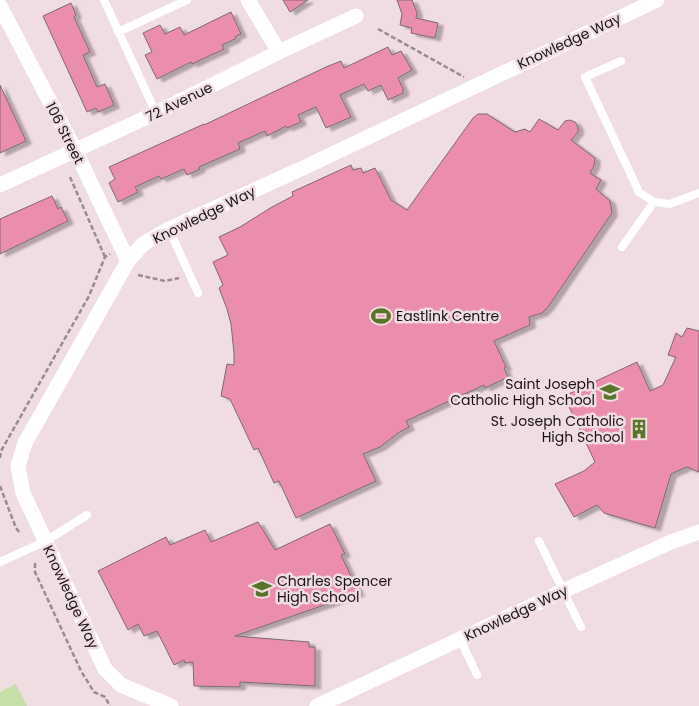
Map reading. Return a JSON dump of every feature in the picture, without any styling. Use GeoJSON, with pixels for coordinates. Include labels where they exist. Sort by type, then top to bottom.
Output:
{"type":"FeatureCollection","features":[{"type":"Feature","properties":{"kind":"street"},"geometry":{"type":"LineString","coordinates":[[248,0],[279,52]]}},
{"type":"Feature","properties":{"kind":"street","name":"Knowledge Way"},"geometry":{"type":"LineString","coordinates":[[170,706],[121,685],[105,669],[23,493],[18,466],[25,443],[128,261],[143,244],[169,229],[303,168],[657,0]]}},
{"type":"Feature","properties":{"kind":"street","name":"106 Street"},"geometry":{"type":"LineString","coordinates":[[0,6],[75,150],[128,261]]}},
{"type":"Feature","properties":{"kind":"street","name":"72 Avenue"},"geometry":{"type":"LineString","coordinates":[[0,185],[156,113],[356,16]]}},
{"type":"Feature","properties":{"kind":"street","name":"Knowledge Way"},"geometry":{"type":"LineString","coordinates":[[317,706],[332,702],[563,591],[671,542],[699,532]]}},
{"type":"Feature","properties":{"kind":"lane"},"geometry":{"type":"LineString","coordinates":[[104,0],[156,113]]}},
{"type":"Feature","properties":{"kind":"lane"},"geometry":{"type":"LineString","coordinates":[[118,32],[187,0]]}},
{"type":"Feature","properties":{"kind":"lane"},"geometry":{"type":"LineString","coordinates":[[621,61],[584,77],[639,192],[654,202],[670,204],[699,193]]}},
{"type":"Feature","properties":{"kind":"lane"},"geometry":{"type":"LineString","coordinates":[[622,247],[654,202]]}},
{"type":"Feature","properties":{"kind":"lane"},"geometry":{"type":"LineString","coordinates":[[169,229],[198,293]]}},
{"type":"Feature","properties":{"kind":"lane"},"geometry":{"type":"LineString","coordinates":[[0,562],[46,541],[87,515]]}},
{"type":"Feature","properties":{"kind":"lane"},"geometry":{"type":"LineString","coordinates":[[539,541],[581,627]]}},
{"type":"Feature","properties":{"kind":"lane"},"geometry":{"type":"LineString","coordinates":[[460,639],[477,675]]}},
{"type":"Feature","properties":{"kind":"path"},"geometry":{"type":"LineString","coordinates":[[378,28],[464,77]]}},
{"type":"Feature","properties":{"kind":"path"},"geometry":{"type":"LineString","coordinates":[[0,458],[1,451],[89,296],[105,257],[70,177]]}},
{"type":"Feature","properties":{"kind":"path"},"geometry":{"type":"LineString","coordinates":[[138,275],[165,281],[179,278]]}},
{"type":"Feature","properties":{"kind":"path"},"geometry":{"type":"LineString","coordinates":[[0,486],[16,528],[20,533]]}},
{"type":"Feature","properties":{"kind":"path"},"geometry":{"type":"LineString","coordinates":[[35,564],[35,572],[81,671],[94,692],[105,697],[110,706]]}},
{"type":"Feature","properties":{"kind":"green space"},"geometry":{"type":"Polygon","coordinates":[[[16,684],[27,706],[0,706],[0,692],[16,684]]]}},
{"type":"Feature","properties":{"kind":"building"},"geometry":{"type":"Polygon","coordinates":[[[283,0],[308,0],[290,12],[283,0]]]}},
{"type":"Feature","properties":{"kind":"building"},"geometry":{"type":"Polygon","coordinates":[[[397,0],[412,0],[417,13],[416,18],[438,23],[435,38],[411,33],[412,28],[400,25],[402,14],[397,0]]]}},
{"type":"Feature","properties":{"kind":"building"},"geometry":{"type":"Polygon","coordinates":[[[71,3],[76,15],[74,17],[90,52],[83,55],[97,87],[105,84],[114,105],[98,112],[96,108],[87,112],[43,16],[71,3]]]}},
{"type":"Feature","properties":{"kind":"building"},"geometry":{"type":"Polygon","coordinates":[[[231,12],[241,34],[222,45],[224,49],[192,64],[191,62],[157,79],[145,55],[152,52],[143,33],[160,25],[165,34],[180,27],[184,35],[231,12]]]}},
{"type":"Feature","properties":{"kind":"building"},"geometry":{"type":"Polygon","coordinates":[[[388,47],[392,55],[401,51],[412,70],[398,78],[403,93],[388,100],[381,85],[368,91],[364,84],[340,95],[351,117],[326,128],[316,107],[298,115],[301,122],[287,128],[286,126],[267,136],[265,131],[238,143],[240,149],[199,167],[200,169],[187,175],[184,169],[161,179],[159,176],[135,187],[138,192],[118,202],[109,183],[115,179],[109,167],[204,125],[326,67],[341,61],[344,68],[388,47]]]}},
{"type":"Feature","properties":{"kind":"building"},"geometry":{"type":"Polygon","coordinates":[[[0,85],[26,141],[0,153],[0,85]]]}},
{"type":"Feature","properties":{"kind":"building","name":"Eastlink Centre"},"geometry":{"type":"Polygon","coordinates":[[[478,114],[487,114],[515,132],[525,129],[530,132],[539,119],[558,130],[565,121],[575,122],[578,132],[571,140],[595,158],[594,166],[590,173],[601,180],[596,189],[610,201],[612,213],[548,307],[542,313],[529,317],[530,325],[494,341],[506,367],[504,368],[508,377],[485,388],[484,385],[406,421],[409,427],[380,447],[363,454],[376,481],[296,518],[279,481],[274,483],[258,448],[254,450],[230,399],[221,396],[227,364],[234,365],[234,353],[231,324],[219,288],[223,285],[213,262],[228,255],[219,237],[293,196],[292,192],[351,165],[353,170],[361,168],[363,173],[375,168],[391,200],[407,210],[473,118],[478,114]]]}},
{"type":"Feature","properties":{"kind":"building"},"geometry":{"type":"Polygon","coordinates":[[[52,196],[58,209],[61,207],[68,221],[0,254],[0,219],[52,196]]]}},
{"type":"Feature","properties":{"kind":"building","name":"St. Joseph Catholic High School"},"geometry":{"type":"Polygon","coordinates":[[[687,328],[699,331],[699,472],[687,467],[671,474],[655,528],[604,513],[597,505],[574,517],[555,484],[584,471],[595,462],[564,396],[637,362],[650,391],[663,385],[676,357],[668,355],[676,333],[682,337],[687,328]]]}},
{"type":"Feature","properties":{"kind":"building","name":"Charles Spencer High School"},"geometry":{"type":"Polygon","coordinates":[[[258,522],[275,550],[330,524],[345,554],[341,555],[359,593],[235,636],[309,642],[309,647],[315,647],[315,686],[240,682],[240,687],[194,686],[193,662],[185,663],[184,660],[174,665],[157,631],[144,636],[138,624],[128,630],[98,571],[166,537],[170,545],[205,530],[211,542],[258,522]]]}},
{"type":"Feature","properties":{"kind":"place","name":"Eastlink Centre"},"geometry":{"type":"Point","coordinates":[381,316]}},
{"type":"Feature","properties":{"kind":"place","name":"Saint Joseph Catholic High School"},"geometry":{"type":"Point","coordinates":[610,392]}},
{"type":"Feature","properties":{"kind":"place","name":"St. Joseph Catholic High School"},"geometry":{"type":"Point","coordinates":[639,429]}},
{"type":"Feature","properties":{"kind":"place","name":"Charles Spencer High School"},"geometry":{"type":"Point","coordinates":[262,589]}}]}
